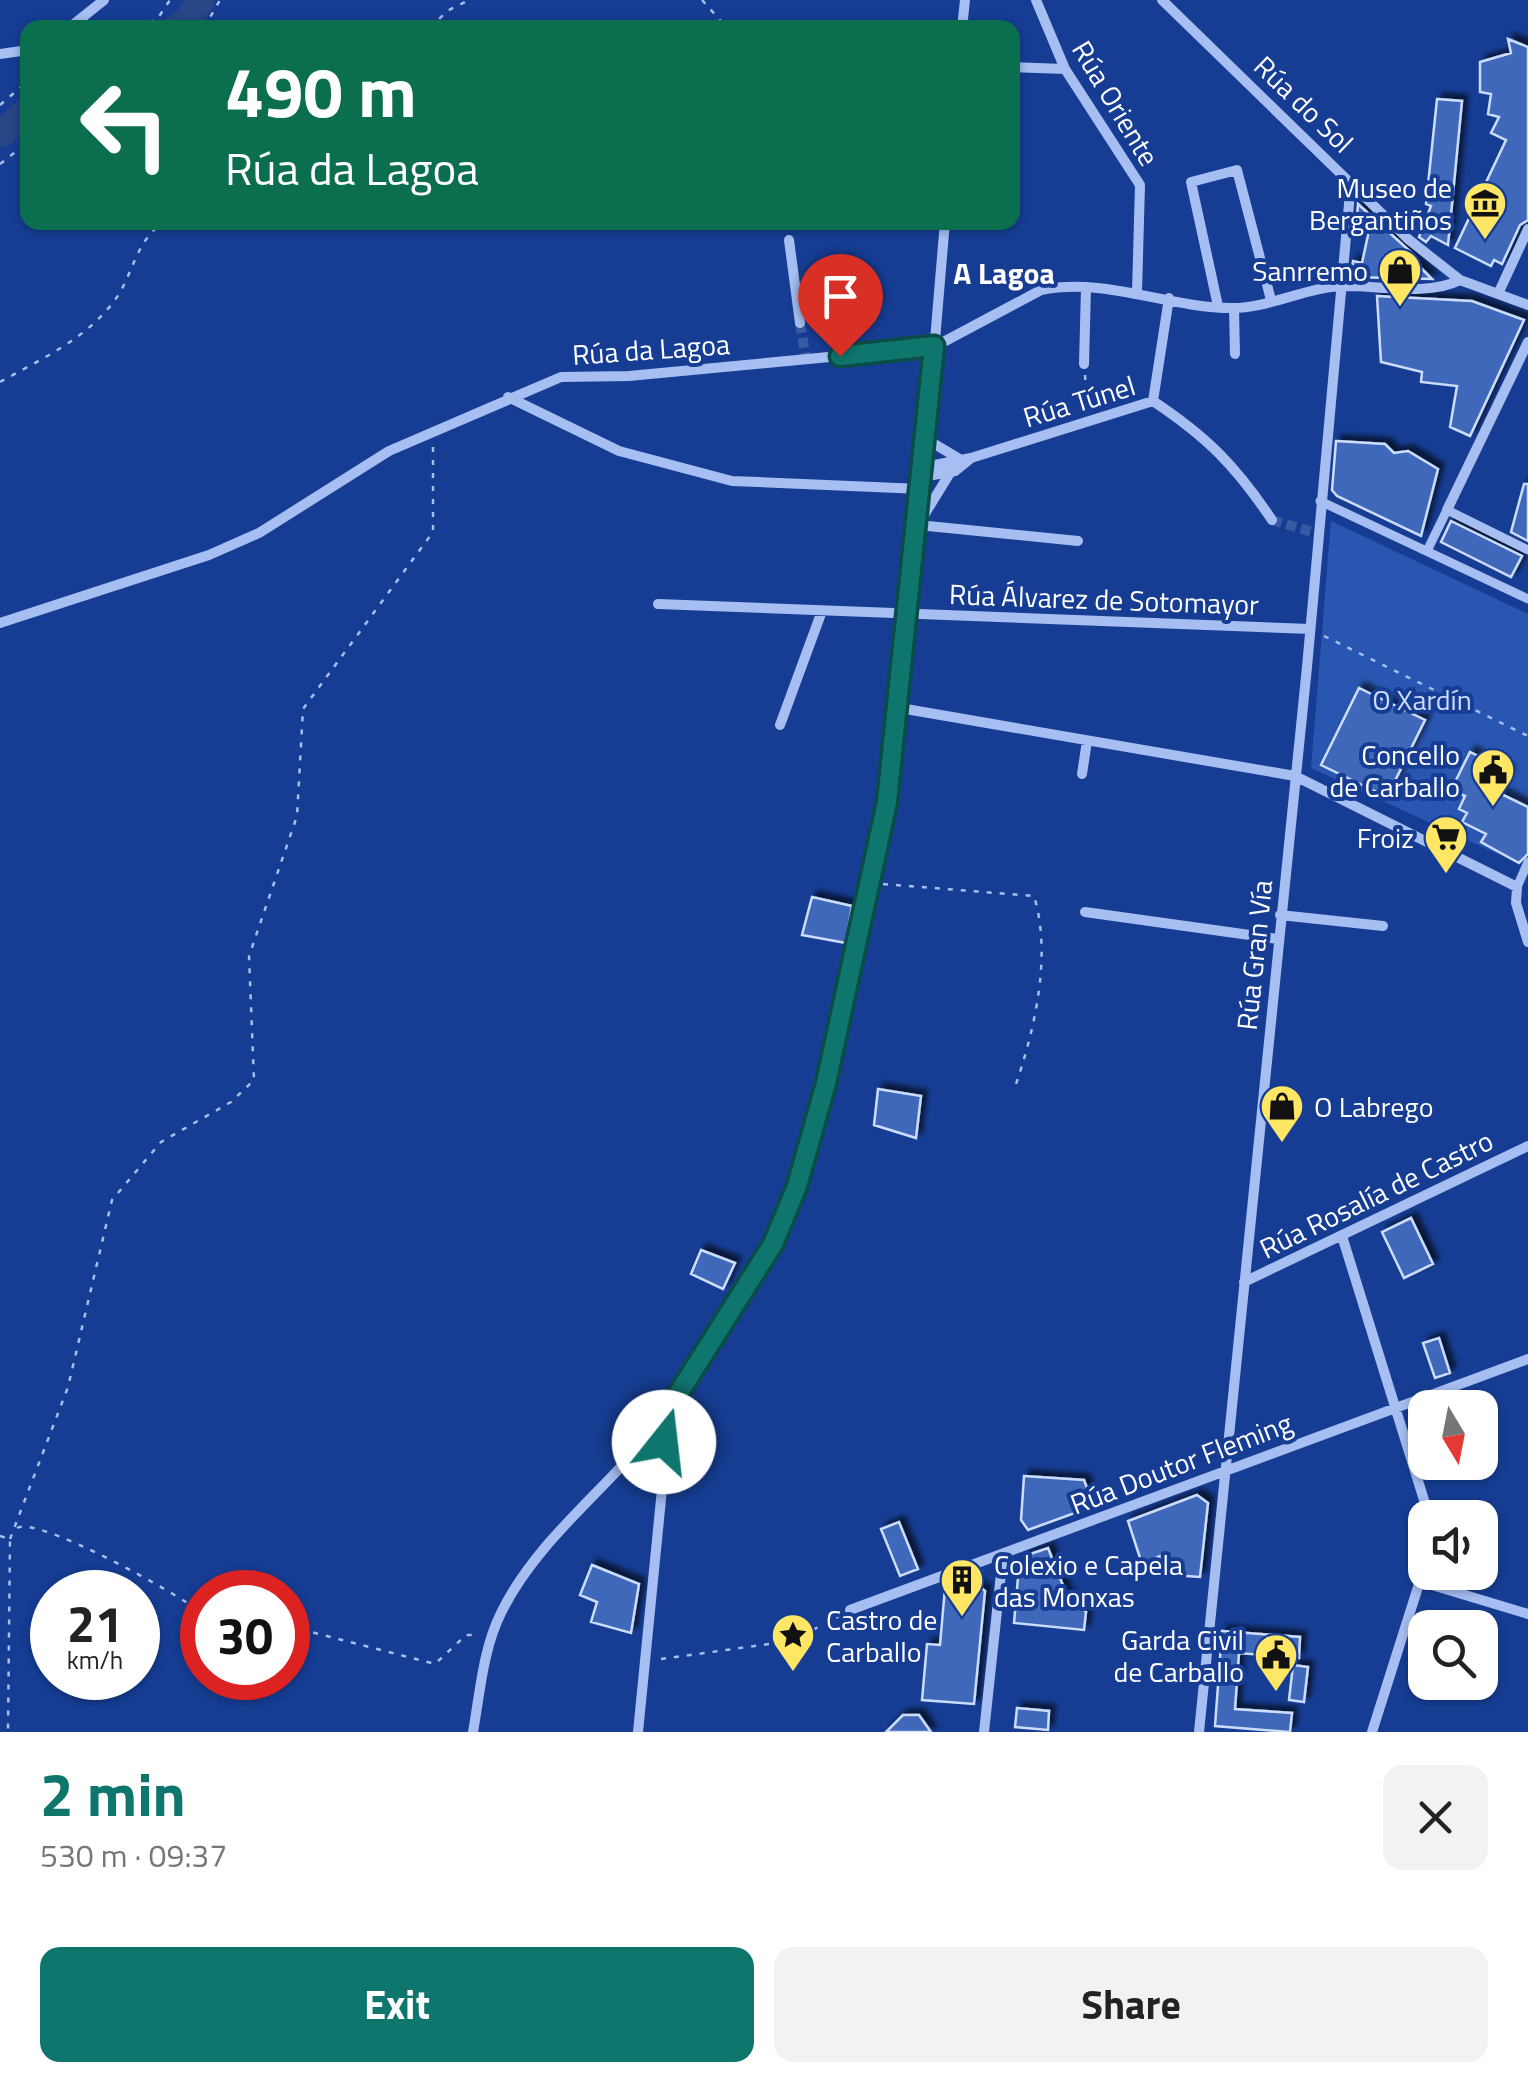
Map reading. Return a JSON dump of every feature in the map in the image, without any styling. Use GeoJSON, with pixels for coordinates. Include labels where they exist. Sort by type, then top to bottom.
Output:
{"type":"FeatureCollection","features":[{"type":"Feature","properties":{"kind":"street"},"geometry":{"type":"LineString","coordinates":[[80,20],[104,0]]}},
{"type":"Feature","properties":{"kind":"street","name":"Rúa Oriente"},"geometry":{"type":"LineString","coordinates":[[1036,0],[1064,69],[1140,185],[1136,292]]}},
{"type":"Feature","properties":{"kind":"street","name":"Rúa do Sol"},"geometry":{"type":"LineString","coordinates":[[1162,0],[1408,239],[1460,280]]}},
{"type":"Feature","properties":{"kind":"street"},"geometry":{"type":"LineString","coordinates":[[1020,67],[1064,69]]}},
{"type":"Feature","properties":{"kind":"street"},"geometry":{"type":"LineString","coordinates":[[1218,306],[1192,182],[1237,170],[1271,300]]}},
{"type":"Feature","properties":{"kind":"street","name":"Rúa Gran Vía"},"geometry":{"type":"LineString","coordinates":[[1199,1732],[1351,182]]}},
{"type":"Feature","properties":{"kind":"street"},"geometry":{"type":"LineString","coordinates":[[1498,294],[1528,228]]}},
{"type":"Feature","properties":{"kind":"street"},"geometry":{"type":"LineString","coordinates":[[473,1732],[492,1639],[524,1575],[661,1421],[750,1288],[786,1214],[826,1083],[872,884],[900,708],[944,230]]}},
{"type":"Feature","properties":{"kind":"street"},"geometry":{"type":"LineString","coordinates":[[788,240],[800,323]]}},
{"type":"Feature","properties":{"kind":"street"},"geometry":{"type":"LineString","coordinates":[[1460,280],[1528,305]]}},
{"type":"Feature","properties":{"kind":"street","name":"Rúa da Lagoa"},"geometry":{"type":"LineString","coordinates":[[0,622],[210,554],[259,533],[389,451],[508,397],[561,378],[628,376],[934,346],[1041,290],[1136,292],[1234,308],[1339,286],[1444,288],[1460,280]]}},
{"type":"Feature","properties":{"kind":"street"},"geometry":{"type":"LineString","coordinates":[[1084,364],[1086,288]]}},
{"type":"Feature","properties":{"kind":"street"},"geometry":{"type":"LineString","coordinates":[[1152,401],[1169,298]]}},
{"type":"Feature","properties":{"kind":"street"},"geometry":{"type":"LineString","coordinates":[[1234,308],[1236,354]]}},
{"type":"Feature","properties":{"kind":"street"},"geometry":{"type":"LineString","coordinates":[[1427,551],[1528,342]]}},
{"type":"Feature","properties":{"kind":"street"},"geometry":{"type":"LineString","coordinates":[[508,397],[619,451],[732,481],[922,478]]}},
{"type":"Feature","properties":{"kind":"street","name":"Rúa Túnel"},"geometry":{"type":"LineString","coordinates":[[922,478],[965,458],[1152,401],[1204,434],[1238,469],[1272,520]]}},
{"type":"Feature","properties":{"kind":"street"},"geometry":{"type":"LineString","coordinates":[[926,438],[965,458]]}},
{"type":"Feature","properties":{"kind":"street","name":"Rúa Túnel"},"geometry":{"type":"LineString","coordinates":[[922,478],[950,473],[965,458]]}},
{"type":"Feature","properties":{"kind":"street"},"geometry":{"type":"LineString","coordinates":[[918,526],[950,473]]}},
{"type":"Feature","properties":{"kind":"street"},"geometry":{"type":"LineString","coordinates":[[1320,500],[1528,599]]}},
{"type":"Feature","properties":{"kind":"street"},"geometry":{"type":"LineString","coordinates":[[928,508],[938,527]]}},
{"type":"Feature","properties":{"kind":"street"},"geometry":{"type":"LineString","coordinates":[[1448,510],[1528,550]]}},
{"type":"Feature","properties":{"kind":"street"},"geometry":{"type":"LineString","coordinates":[[918,526],[1078,541]]}},
{"type":"Feature","properties":{"kind":"street","name":"Rúa Álvarez de Sotomayor"},"geometry":{"type":"LineString","coordinates":[[658,604],[1310,629]]}},
{"type":"Feature","properties":{"kind":"street"},"geometry":{"type":"LineString","coordinates":[[780,725],[822,611]]}},
{"type":"Feature","properties":{"kind":"street"},"geometry":{"type":"LineString","coordinates":[[900,708],[1295,776],[1517,887]]}},
{"type":"Feature","properties":{"kind":"street"},"geometry":{"type":"LineString","coordinates":[[1082,774],[1087,741]]}},
{"type":"Feature","properties":{"kind":"street"},"geometry":{"type":"LineString","coordinates":[[1528,862],[1517,887],[1516,903],[1528,942]]}},
{"type":"Feature","properties":{"kind":"street"},"geometry":{"type":"LineString","coordinates":[[1085,912],[1278,939]]}},
{"type":"Feature","properties":{"kind":"street"},"geometry":{"type":"LineString","coordinates":[[1280,914],[1383,926]]}},
{"type":"Feature","properties":{"kind":"street","name":"Rúa Rosalía de Castro"},"geometry":{"type":"LineString","coordinates":[[1244,1282],[1528,1146]]}},
{"type":"Feature","properties":{"kind":"street"},"geometry":{"type":"LineString","coordinates":[[1342,1236],[1421,1500]]}},
{"type":"Feature","properties":{"kind":"street","name":"Rúa Doutor Fleming"},"geometry":{"type":"LineString","coordinates":[[850,1610],[1224,1468],[1528,1359]]}},
{"type":"Feature","properties":{"kind":"street"},"geometry":{"type":"LineString","coordinates":[[638,1732],[664,1469],[661,1421]]}},
{"type":"Feature","properties":{"kind":"street"},"geometry":{"type":"LineString","coordinates":[[984,1732],[1002,1555]]}},
{"type":"Feature","properties":{"kind":"street"},"geometry":{"type":"LineString","coordinates":[[1372,1732],[1419,1590]]}},
{"type":"Feature","properties":{"kind":"street"},"geometry":{"type":"LineString","coordinates":[[1448,1590],[1528,1614]]}},
{"type":"Feature","properties":{"kind":"path"},"geometry":{"type":"LineString","coordinates":[[154,20],[170,0]]}},
{"type":"Feature","properties":{"kind":"path"},"geometry":{"type":"LineString","coordinates":[[441,20],[469,0]]}},
{"type":"Feature","properties":{"kind":"path"},"geometry":{"type":"LineString","coordinates":[[702,0],[720,20]]}},
{"type":"Feature","properties":{"kind":"path"},"geometry":{"type":"LineString","coordinates":[[0,105],[20,87]]}},
{"type":"Feature","properties":{"kind":"path"},"geometry":{"type":"LineString","coordinates":[[0,164],[20,148]]}},
{"type":"Feature","properties":{"kind":"path"},"geometry":{"type":"LineString","coordinates":[[0,382],[75,341],[118,294],[136,253],[157,230]]}},
{"type":"Feature","properties":{"kind":"path"},"geometry":{"type":"LineString","coordinates":[[1084,364],[1088,419]]}},
{"type":"Feature","properties":{"kind":"path"},"geometry":{"type":"LineString","coordinates":[[8,1732],[10,1540],[68,1387],[112,1200],[161,1142],[231,1102],[254,1080],[249,956],[297,816],[304,709],[433,532],[432,431]]}},
{"type":"Feature","properties":{"kind":"path"},"geometry":{"type":"LineString","coordinates":[[1310,629],[1528,736]]}},
{"type":"Feature","properties":{"kind":"path"},"geometry":{"type":"LineString","coordinates":[[872,884],[1034,896],[1044,927],[1031,1042],[1015,1087]]}},
{"type":"Feature","properties":{"kind":"path"},"geometry":{"type":"LineString","coordinates":[[14,1530],[24,1524],[69,1541],[180,1600]]}},
{"type":"Feature","properties":{"kind":"path"},"geometry":{"type":"LineString","coordinates":[[0,1536],[10,1540]]}},
{"type":"Feature","properties":{"kind":"path"},"geometry":{"type":"LineString","coordinates":[[643,1674],[662,1658],[790,1641],[850,1610]]}},
{"type":"Feature","properties":{"kind":"path"},"geometry":{"type":"LineString","coordinates":[[310,1632],[435,1664],[466,1635],[492,1639]]}},
{"type":"Feature","properties":{"kind":"green space","name":"O Xardín"},"geometry":{"type":"Polygon","coordinates":[[[1331,521],[1528,614],[1528,827],[1513,861],[1311,768],[1331,521]]]}},
{"type":"Feature","properties":{"kind":"building"},"geometry":{"type":"Polygon","coordinates":[[[1508,39],[1528,47],[1528,220],[1520,225],[1502,264],[1494,260],[1491,266],[1455,248],[1506,140],[1491,133],[1499,117],[1488,114],[1491,94],[1480,92],[1480,62],[1511,53],[1508,39]]]}},
{"type":"Feature","properties":{"kind":"building"},"geometry":{"type":"Polygon","coordinates":[[[1437,99],[1462,101],[1448,245],[1431,236],[1426,242],[1419,237],[1431,206],[1426,204],[1437,99]]]}},
{"type":"Feature","properties":{"kind":"building"},"geometry":{"type":"Polygon","coordinates":[[[1358,204],[1414,255],[1411,258],[1432,279],[1351,277],[1353,261],[1362,263],[1368,235],[1356,228],[1358,204]]]}},
{"type":"Feature","properties":{"kind":"building"},"geometry":{"type":"Polygon","coordinates":[[[1377,296],[1472,301],[1524,320],[1470,436],[1450,427],[1457,386],[1421,382],[1422,372],[1381,362],[1377,296]]]}},
{"type":"Feature","properties":{"kind":"building"},"geometry":{"type":"Polygon","coordinates":[[[1336,441],[1385,444],[1394,453],[1408,451],[1438,469],[1421,536],[1337,496],[1332,490],[1336,441]]]}},
{"type":"Feature","properties":{"kind":"building"},"geometry":{"type":"Polygon","coordinates":[[[1524,484],[1528,484],[1528,541],[1511,532],[1524,484]]]}},
{"type":"Feature","properties":{"kind":"building"},"geometry":{"type":"Polygon","coordinates":[[[1451,521],[1522,556],[1511,577],[1441,542],[1451,521]]]}},
{"type":"Feature","properties":{"kind":"building"},"geometry":{"type":"Polygon","coordinates":[[[1359,688],[1425,720],[1387,797],[1321,765],[1359,688]]]}},
{"type":"Feature","properties":{"kind":"building","name":"Concello de Carballo"},"geometry":{"type":"Polygon","coordinates":[[[1470,752],[1509,771],[1499,793],[1528,807],[1528,854],[1519,863],[1481,842],[1486,834],[1462,822],[1467,813],[1459,809],[1465,796],[1451,790],[1470,752]]]}},
{"type":"Feature","properties":{"kind":"building"},"geometry":{"type":"Polygon","coordinates":[[[812,897],[852,906],[846,943],[802,935],[812,897]]]}},
{"type":"Feature","properties":{"kind":"building"},"geometry":{"type":"Polygon","coordinates":[[[878,1089],[921,1096],[916,1138],[874,1125],[878,1089]]]}},
{"type":"Feature","properties":{"kind":"building"},"geometry":{"type":"Polygon","coordinates":[[[1411,1218],[1433,1264],[1404,1278],[1382,1232],[1411,1218]]]}},
{"type":"Feature","properties":{"kind":"building"},"geometry":{"type":"Polygon","coordinates":[[[701,1250],[735,1263],[723,1289],[691,1274],[701,1250]]]}},
{"type":"Feature","properties":{"kind":"building"},"geometry":{"type":"Polygon","coordinates":[[[1439,1338],[1450,1373],[1435,1378],[1423,1343],[1439,1338]]]}},
{"type":"Feature","properties":{"kind":"building"},"geometry":{"type":"Polygon","coordinates":[[[1024,1476],[1084,1480],[1094,1506],[1028,1530],[1021,1520],[1024,1476]]]}},
{"type":"Feature","properties":{"kind":"building"},"geometry":{"type":"Polygon","coordinates":[[[1197,1495],[1208,1503],[1200,1577],[1157,1574],[1160,1556],[1142,1564],[1128,1521],[1197,1495]]]}},
{"type":"Feature","properties":{"kind":"building"},"geometry":{"type":"Polygon","coordinates":[[[899,1522],[918,1569],[900,1576],[881,1529],[899,1522]]]}},
{"type":"Feature","properties":{"kind":"building"},"geometry":{"type":"Polygon","coordinates":[[[1048,1548],[1066,1593],[1086,1612],[1084,1630],[1014,1623],[1019,1566],[1027,1555],[1048,1548]]]}},
{"type":"Feature","properties":{"kind":"building"},"geometry":{"type":"Polygon","coordinates":[[[592,1565],[639,1584],[631,1633],[591,1622],[597,1602],[580,1595],[592,1565]]]}},
{"type":"Feature","properties":{"kind":"building","name":"Colexio e Capela das Monxas"},"geometry":{"type":"Polygon","coordinates":[[[970,1579],[985,1591],[974,1704],[922,1700],[927,1644],[940,1645],[945,1588],[970,1579]]]}},
{"type":"Feature","properties":{"kind":"building"},"geometry":{"type":"Polygon","coordinates":[[[1222,1631],[1300,1637],[1299,1658],[1239,1653],[1235,1709],[1292,1713],[1290,1732],[1215,1726],[1222,1631]]]}},
{"type":"Feature","properties":{"kind":"building"},"geometry":{"type":"Polygon","coordinates":[[[1293,1665],[1308,1667],[1304,1702],[1289,1700],[1293,1665]]]}},
{"type":"Feature","properties":{"kind":"building"},"geometry":{"type":"Polygon","coordinates":[[[1017,1708],[1049,1711],[1048,1730],[1015,1727],[1017,1708]]]}},
{"type":"Feature","properties":{"kind":"building"},"geometry":{"type":"Polygon","coordinates":[[[903,1715],[919,1715],[931,1732],[886,1732],[903,1715]]]}},
{"type":"Feature","properties":{"kind":"waterway"},"geometry":{"type":"LineString","coordinates":[[188,20],[201,0]]}},
{"type":"Feature","properties":{"kind":"waterway"},"geometry":{"type":"LineString","coordinates":[[0,134],[20,118]]}},
{"type":"Feature","properties":{"kind":"tunnel"},"geometry":{"type":"LineString","coordinates":[[800,323],[806,359]]}},
{"type":"Feature","properties":{"kind":"tunnel"},"geometry":{"type":"LineString","coordinates":[[1272,520],[1316,533]]}},
{"type":"Feature","properties":{"kind":"place","name":"Museo de Bergantiños"},"geometry":{"type":"Point","coordinates":[1485,241]}},
{"type":"Feature","properties":{"kind":"place","name":"Sanrremo"},"geometry":{"type":"Point","coordinates":[1400,308]}},
{"type":"Feature","properties":{"kind":"place","name":"Concello de Carballo"},"geometry":{"type":"Point","coordinates":[1493,808]}},
{"type":"Feature","properties":{"kind":"place","name":"Froiz"},"geometry":{"type":"Point","coordinates":[1446,875]}},
{"type":"Feature","properties":{"kind":"place","name":"O Labrego"},"geometry":{"type":"Point","coordinates":[1282,1144]}},
{"type":"Feature","properties":{"kind":"place","name":"Colexio e Capela das Monxas"},"geometry":{"type":"Point","coordinates":[962,1618]}},
{"type":"Feature","properties":{"kind":"place","name":"Castro de Carballo"},"geometry":{"type":"Point","coordinates":[793,1673]}},
{"type":"Feature","properties":{"kind":"place","name":"Garda Civil de Carballo"},"geometry":{"type":"Point","coordinates":[1276,1693]}},
{"type":"Feature","properties":{"kind":"district","name":"A Lagoa"},"geometry":{"type":"Point","coordinates":[1004,273]}},
{"type":"Feature","properties":{"kind":"route"},"geometry":{"type":"LineString","coordinates":[[664,1442],[661,1421],[759,1271],[797,1186],[826,1083],[880,848],[910,614],[934,346],[840,356]]}}]}
